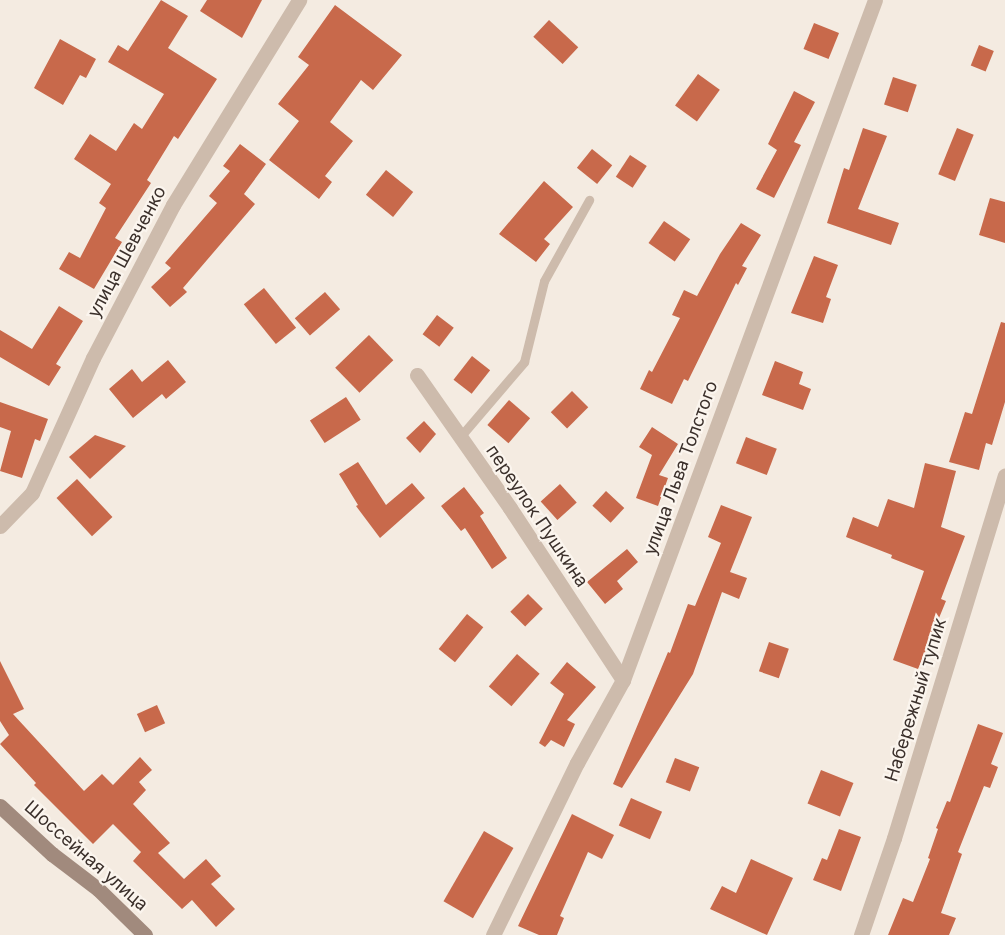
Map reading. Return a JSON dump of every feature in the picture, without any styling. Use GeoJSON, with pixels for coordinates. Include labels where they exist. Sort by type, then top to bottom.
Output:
{"type":"FeatureCollection","features":[{"type":"Feature","properties":{"kind":"main road","name":"Шоссейная улица"},"geometry":{"type":"LineString","coordinates":[[0,806],[52,854],[98,890],[145,935]]}},
{"type":"Feature","properties":{"kind":"street","name":"улица Шевченко"},"geometry":{"type":"LineString","coordinates":[[0,526],[32,493],[93,358],[172,205],[298,0]]}},
{"type":"Feature","properties":{"kind":"street","name":"улица Льва Толстого"},"geometry":{"type":"LineString","coordinates":[[493,935],[577,763],[623,680],[875,0]]}},
{"type":"Feature","properties":{"kind":"street","name":"переулок Пушкина"},"geometry":{"type":"LineString","coordinates":[[417,375],[623,680]]}},
{"type":"Feature","properties":{"kind":"street","name":"Набережный тупик"},"geometry":{"type":"LineString","coordinates":[[861,935],[894,838],[1005,476]]}},
{"type":"Feature","properties":{"kind":"lane"},"geometry":{"type":"LineString","coordinates":[[460,437],[524,362],[544,281],[589,200]]}},
{"type":"Feature","properties":{"kind":"building"},"geometry":{"type":"Polygon","coordinates":[[[161,0],[188,16],[168,48],[217,79],[178,139],[174,136],[147,180],[151,183],[115,238],[122,242],[94,289],[59,269],[69,252],[80,258],[106,208],[99,203],[111,184],[74,159],[90,134],[116,151],[134,123],[142,129],[164,94],[108,62],[118,45],[128,51],[161,0]]]}},
{"type":"Feature","properties":{"kind":"building"},"geometry":{"type":"Polygon","coordinates":[[[207,0],[262,0],[242,38],[200,11],[207,0]]]}},
{"type":"Feature","properties":{"kind":"building"},"geometry":{"type":"Polygon","coordinates":[[[335,5],[402,55],[373,90],[361,80],[330,122],[353,141],[325,176],[332,182],[319,199],[269,160],[299,121],[278,104],[309,65],[298,57],[335,5]]]}},
{"type":"Feature","properties":{"kind":"building"},"geometry":{"type":"Polygon","coordinates":[[[549,20],[578,47],[563,64],[533,37],[549,20]]]}},
{"type":"Feature","properties":{"kind":"building"},"geometry":{"type":"Polygon","coordinates":[[[814,23],[839,33],[829,59],[804,49],[814,23]]]}},
{"type":"Feature","properties":{"kind":"building"},"geometry":{"type":"Polygon","coordinates":[[[60,39],[96,59],[86,78],[80,75],[63,105],[34,88],[60,39]]]}},
{"type":"Feature","properties":{"kind":"building"},"geometry":{"type":"Polygon","coordinates":[[[979,45],[994,51],[986,71],[971,65],[979,45]]]}},
{"type":"Feature","properties":{"kind":"building"},"geometry":{"type":"Polygon","coordinates":[[[698,74],[720,90],[697,121],[675,106],[698,74]]]}},
{"type":"Feature","properties":{"kind":"building"},"geometry":{"type":"Polygon","coordinates":[[[893,77],[917,85],[908,112],[884,105],[893,77]]]}},
{"type":"Feature","properties":{"kind":"building"},"geometry":{"type":"Polygon","coordinates":[[[794,91],[815,102],[794,142],[801,145],[774,198],[756,189],[777,150],[768,144],[794,91]]]}},
{"type":"Feature","properties":{"kind":"building"},"geometry":{"type":"Polygon","coordinates":[[[863,128],[887,136],[858,209],[899,223],[891,245],[827,223],[844,168],[849,170],[863,128]]]}},
{"type":"Feature","properties":{"kind":"building"},"geometry":{"type":"Polygon","coordinates":[[[957,128],[974,135],[955,181],[938,174],[957,128]]]}},
{"type":"Feature","properties":{"kind":"building"},"geometry":{"type":"Polygon","coordinates":[[[240,144],[266,164],[244,194],[255,204],[183,288],[187,292],[170,307],[151,287],[171,268],[165,263],[217,203],[209,196],[230,171],[223,166],[240,144]]]}},
{"type":"Feature","properties":{"kind":"building"},"geometry":{"type":"Polygon","coordinates":[[[592,149],[612,165],[597,184],[577,168],[592,149]]]}},
{"type":"Feature","properties":{"kind":"building"},"geometry":{"type":"Polygon","coordinates":[[[630,155],[647,166],[633,188],[616,177],[630,155]]]}},
{"type":"Feature","properties":{"kind":"building"},"geometry":{"type":"Polygon","coordinates":[[[386,170],[413,192],[393,217],[366,195],[386,170]]]}},
{"type":"Feature","properties":{"kind":"building"},"geometry":{"type":"Polygon","coordinates":[[[544,181],[573,207],[544,239],[550,244],[536,262],[499,234],[544,181]]]}},
{"type":"Feature","properties":{"kind":"building"},"geometry":{"type":"Polygon","coordinates":[[[990,198],[1005,202],[1005,243],[979,235],[990,198]]]}},
{"type":"Feature","properties":{"kind":"building"},"geometry":{"type":"Polygon","coordinates":[[[664,221],[690,239],[675,261],[649,243],[664,221]]]}},
{"type":"Feature","properties":{"kind":"building"},"geometry":{"type":"Polygon","coordinates":[[[741,223],[761,235],[742,266],[747,268],[738,285],[736,283],[688,381],[684,379],[672,404],[640,389],[649,370],[652,372],[680,318],[672,315],[684,290],[697,296],[720,254],[741,223]]]}},
{"type":"Feature","properties":{"kind":"building"},"geometry":{"type":"Polygon","coordinates":[[[814,256],[838,265],[826,297],[831,299],[823,323],[791,313],[814,256]]]}},
{"type":"Feature","properties":{"kind":"building"},"geometry":{"type":"Polygon","coordinates":[[[264,288],[296,328],[276,344],[244,304],[264,288]]]}},
{"type":"Feature","properties":{"kind":"building"},"geometry":{"type":"Polygon","coordinates":[[[325,292],[340,309],[310,336],[295,318],[325,292]]]}},
{"type":"Feature","properties":{"kind":"building"},"geometry":{"type":"Polygon","coordinates":[[[59,306],[83,321],[56,364],[61,367],[49,386],[0,357],[0,330],[32,349],[59,306]]]}},
{"type":"Feature","properties":{"kind":"building"},"geometry":{"type":"Polygon","coordinates":[[[437,315],[454,328],[439,347],[423,334],[437,315]]]}},
{"type":"Feature","properties":{"kind":"building"},"geometry":{"type":"Polygon","coordinates":[[[1001,322],[1005,323],[1005,402],[992,445],[986,443],[979,470],[949,462],[965,412],[972,414],[1001,322]]]}},
{"type":"Feature","properties":{"kind":"building"},"geometry":{"type":"Polygon","coordinates":[[[369,335],[393,360],[360,393],[335,368],[369,335]]]}},
{"type":"Feature","properties":{"kind":"building"},"geometry":{"type":"Polygon","coordinates":[[[472,356],[490,370],[472,394],[454,380],[472,356]]]}},
{"type":"Feature","properties":{"kind":"building"},"geometry":{"type":"Polygon","coordinates":[[[168,360],[186,382],[166,399],[162,394],[133,418],[109,389],[132,369],[142,382],[168,360]]]}},
{"type":"Feature","properties":{"kind":"building"},"geometry":{"type":"Polygon","coordinates":[[[775,361],[803,372],[799,384],[811,389],[803,410],[762,395],[775,361]]]}},
{"type":"Feature","properties":{"kind":"building"},"geometry":{"type":"Polygon","coordinates":[[[572,391],[588,407],[567,428],[551,412],[572,391]]]}},
{"type":"Feature","properties":{"kind":"building"},"geometry":{"type":"Polygon","coordinates":[[[346,397],[361,420],[325,443],[310,420],[346,397]]]}},
{"type":"Feature","properties":{"kind":"building"},"geometry":{"type":"Polygon","coordinates":[[[509,400],[530,418],[508,443],[487,425],[509,400]]]}},
{"type":"Feature","properties":{"kind":"building"},"geometry":{"type":"Polygon","coordinates":[[[0,402],[48,419],[40,441],[35,439],[22,478],[0,471],[11,431],[0,427],[0,402]]]}},
{"type":"Feature","properties":{"kind":"building"},"geometry":{"type":"Polygon","coordinates":[[[424,421],[436,434],[420,453],[406,438],[424,421]]]}},
{"type":"Feature","properties":{"kind":"building"},"geometry":{"type":"Polygon","coordinates":[[[652,427],[678,444],[659,475],[668,478],[658,506],[636,498],[652,455],[639,447],[652,427]]]}},
{"type":"Feature","properties":{"kind":"building"},"geometry":{"type":"Polygon","coordinates":[[[95,435],[126,446],[90,479],[69,457],[95,435]]]}},
{"type":"Feature","properties":{"kind":"building"},"geometry":{"type":"Polygon","coordinates":[[[746,437],[777,449],[767,475],[736,463],[746,437]]]}},
{"type":"Feature","properties":{"kind":"building"},"geometry":{"type":"Polygon","coordinates":[[[358,462],[386,505],[412,483],[425,498],[380,538],[356,506],[358,505],[339,474],[358,462]]]}},
{"type":"Feature","properties":{"kind":"building"},"geometry":{"type":"Polygon","coordinates":[[[925,463],[956,471],[941,527],[965,536],[941,599],[946,601],[918,669],[893,660],[924,571],[891,558],[892,555],[846,537],[853,517],[878,527],[888,499],[914,508],[925,463]]]}},
{"type":"Feature","properties":{"kind":"building"},"geometry":{"type":"Polygon","coordinates":[[[77,479],[112,517],[92,536],[57,498],[77,479]]]}},
{"type":"Feature","properties":{"kind":"building"},"geometry":{"type":"Polygon","coordinates":[[[560,484],[577,503],[557,520],[541,501],[560,484]]]}},
{"type":"Feature","properties":{"kind":"building"},"geometry":{"type":"Polygon","coordinates":[[[464,487],[484,513],[480,516],[507,558],[492,569],[465,528],[461,531],[441,506],[464,487]]]}},
{"type":"Feature","properties":{"kind":"building"},"geometry":{"type":"Polygon","coordinates":[[[606,491],[624,508],[611,523],[592,506],[606,491]]]}},
{"type":"Feature","properties":{"kind":"building"},"geometry":{"type":"Polygon","coordinates":[[[721,505],[752,517],[730,572],[747,578],[739,599],[722,592],[693,674],[622,788],[613,784],[668,652],[670,653],[688,604],[695,606],[721,543],[708,537],[721,505]]]}},
{"type":"Feature","properties":{"kind":"building"},"geometry":{"type":"Polygon","coordinates":[[[627,549],[638,562],[617,581],[623,589],[605,604],[587,582],[627,549]]]}},
{"type":"Feature","properties":{"kind":"building"},"geometry":{"type":"Polygon","coordinates":[[[528,594],[543,609],[525,627],[510,612],[528,594]]]}},
{"type":"Feature","properties":{"kind":"building"},"geometry":{"type":"Polygon","coordinates":[[[467,614],[483,627],[455,662],[439,649],[467,614]]]}},
{"type":"Feature","properties":{"kind":"building"},"geometry":{"type":"Polygon","coordinates":[[[769,642],[789,649],[779,678],[759,671],[769,642]]]}},
{"type":"Feature","properties":{"kind":"building"},"geometry":{"type":"Polygon","coordinates":[[[517,654],[540,674],[511,706],[489,686],[517,654]]]}},
{"type":"Feature","properties":{"kind":"building"},"geometry":{"type":"Polygon","coordinates":[[[0,661],[24,709],[13,714],[84,791],[102,774],[113,785],[140,757],[152,770],[139,782],[146,790],[133,804],[170,843],[158,853],[184,879],[206,859],[221,876],[211,884],[235,909],[216,927],[192,900],[182,909],[133,861],[141,852],[113,824],[93,844],[34,785],[36,783],[0,744],[9,735],[0,721],[0,661]]]}},
{"type":"Feature","properties":{"kind":"building"},"geometry":{"type":"Polygon","coordinates":[[[567,662],[596,687],[567,720],[575,724],[564,747],[551,740],[545,747],[539,743],[564,694],[550,683],[567,662]]]}},
{"type":"Feature","properties":{"kind":"building"},"geometry":{"type":"Polygon","coordinates":[[[157,705],[165,723],[145,732],[137,714],[157,705]]]}},
{"type":"Feature","properties":{"kind":"building"},"geometry":{"type":"Polygon","coordinates":[[[978,724],[1003,733],[991,764],[998,767],[990,788],[984,786],[958,852],[962,854],[941,913],[956,918],[949,935],[888,935],[903,898],[913,902],[930,859],[928,858],[938,829],[936,828],[947,801],[950,802],[978,724]]]}},
{"type":"Feature","properties":{"kind":"building"},"geometry":{"type":"Polygon","coordinates":[[[675,758],[699,767],[690,792],[666,782],[675,758]]]}},
{"type":"Feature","properties":{"kind":"building"},"geometry":{"type":"Polygon","coordinates":[[[821,770],[853,783],[840,816],[808,803],[821,770]]]}},
{"type":"Feature","properties":{"kind":"building"},"geometry":{"type":"Polygon","coordinates":[[[631,798],[662,812],[650,839],[619,825],[631,798]]]}},
{"type":"Feature","properties":{"kind":"building"},"geometry":{"type":"Polygon","coordinates":[[[572,814],[614,835],[602,859],[588,852],[560,916],[564,918],[557,935],[539,935],[518,926],[572,814]]]}},
{"type":"Feature","properties":{"kind":"building"},"geometry":{"type":"Polygon","coordinates":[[[839,829],[861,837],[841,891],[813,880],[822,858],[827,860],[839,829]]]}},
{"type":"Feature","properties":{"kind":"building"},"geometry":{"type":"Polygon","coordinates":[[[484,831],[513,848],[473,918],[444,901],[484,831]]]}},
{"type":"Feature","properties":{"kind":"building"},"geometry":{"type":"Polygon","coordinates":[[[751,859],[793,878],[767,935],[710,909],[722,886],[736,893],[751,859]]]}}]}
